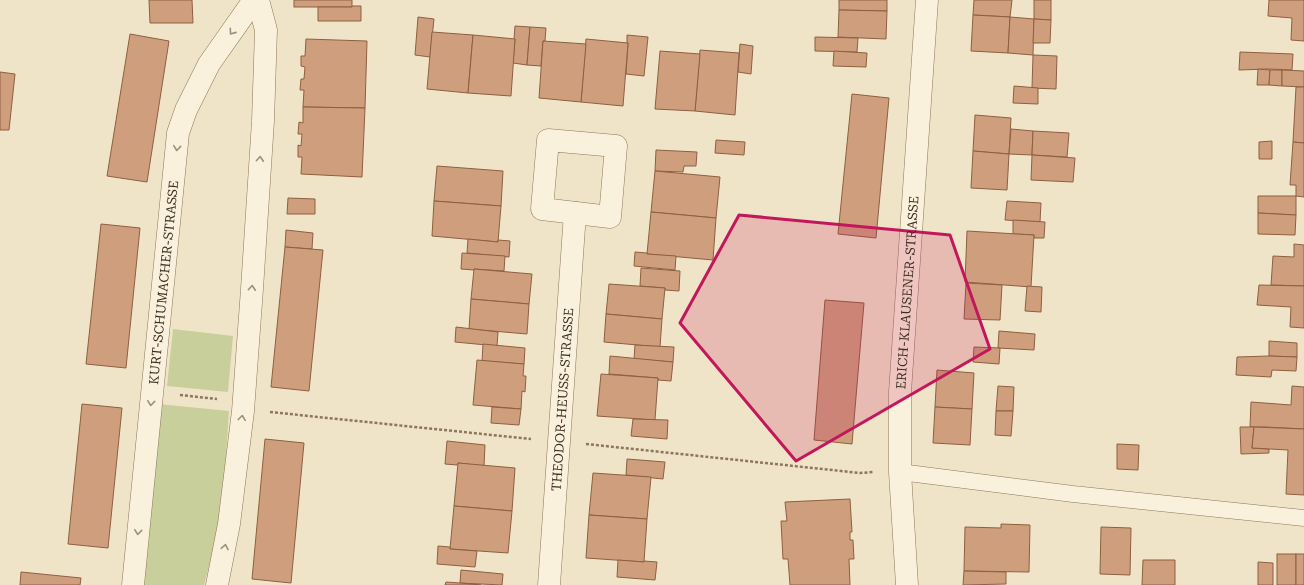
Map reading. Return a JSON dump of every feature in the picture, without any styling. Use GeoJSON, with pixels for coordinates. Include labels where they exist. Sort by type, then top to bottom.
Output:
{"type":"FeatureCollection","features":[{"type":"Feature","properties":{"kind":"street","name":"KURT-SCHUMACHER-STRASSE"},"geometry":{"type":"LineString","coordinates":[[133,585],[178,133],[186,110],[209,64],[254,0]]}},
{"type":"Feature","properties":{"kind":"street"},"geometry":{"type":"LineString","coordinates":[[217,585],[230,524],[243,402],[263,121],[266,30],[258,0]]}},
{"type":"Feature","properties":{"kind":"street","name":"ERICH-KLAUSENER-STRASSE"},"geometry":{"type":"LineString","coordinates":[[907,585],[900,472],[900,392],[927,0]]}},
{"type":"Feature","properties":{"kind":"street"},"geometry":{"type":"LineString","coordinates":[[548,140],[616,146],[610,217],[575,213],[542,209],[548,140]]}},
{"type":"Feature","properties":{"kind":"street","name":"THEODOR-HEUSS-STRASSE"},"geometry":{"type":"LineString","coordinates":[[549,585],[575,213]]}},
{"type":"Feature","properties":{"kind":"lane"},"geometry":{"type":"LineString","coordinates":[[900,472],[1073,494],[1304,518]]}},
{"type":"Feature","properties":{"kind":"path"},"geometry":{"type":"LineString","coordinates":[[152,392],[243,402]]}},
{"type":"Feature","properties":{"kind":"highlighted area"},"geometry":{"type":"Polygon","coordinates":[[[739,215],[950,235],[990,349],[796,461],[680,323],[739,215]]]}},
{"type":"Feature","properties":{"kind":"green space"},"geometry":{"type":"Polygon","coordinates":[[[173,329],[233,336],[228,392],[167,386],[173,329]]]}},
{"type":"Feature","properties":{"kind":"green space"},"geometry":{"type":"Polygon","coordinates":[[[158,404],[229,411],[222,517],[204,585],[142,585],[158,404]]]}},
{"type":"Feature","properties":{"kind":"building"},"geometry":{"type":"Polygon","coordinates":[[[149,0],[192,0],[193,23],[150,23],[149,0]]]}},
{"type":"Feature","properties":{"kind":"building"},"geometry":{"type":"Polygon","coordinates":[[[294,0],[352,0],[352,7],[294,7],[294,0]]]}},
{"type":"Feature","properties":{"kind":"building"},"geometry":{"type":"Polygon","coordinates":[[[839,0],[887,0],[887,11],[839,10],[839,0]]]}},
{"type":"Feature","properties":{"kind":"building"},"geometry":{"type":"Polygon","coordinates":[[[974,0],[1012,0],[1010,17],[973,15],[974,0]]]}},
{"type":"Feature","properties":{"kind":"building"},"geometry":{"type":"Polygon","coordinates":[[[1034,0],[1051,0],[1051,20],[1034,19],[1034,0]]]}},
{"type":"Feature","properties":{"kind":"building"},"geometry":{"type":"Polygon","coordinates":[[[1269,0],[1304,0],[1304,41],[1291,40],[1292,18],[1268,16],[1269,0]]]}},
{"type":"Feature","properties":{"kind":"building"},"geometry":{"type":"Polygon","coordinates":[[[361,6],[361,21],[318,21],[318,7],[361,6]]]}},
{"type":"Feature","properties":{"kind":"building"},"geometry":{"type":"Polygon","coordinates":[[[839,10],[887,11],[886,39],[838,37],[839,10]]]}},
{"type":"Feature","properties":{"kind":"building"},"geometry":{"type":"Polygon","coordinates":[[[973,15],[1010,17],[1008,53],[971,51],[973,15]]]}},
{"type":"Feature","properties":{"kind":"building"},"geometry":{"type":"Polygon","coordinates":[[[418,17],[434,19],[430,57],[415,55],[418,17]]]}},
{"type":"Feature","properties":{"kind":"building"},"geometry":{"type":"Polygon","coordinates":[[[1010,17],[1034,19],[1033,55],[1008,53],[1010,17]]]}},
{"type":"Feature","properties":{"kind":"building"},"geometry":{"type":"Polygon","coordinates":[[[1034,19],[1051,20],[1050,43],[1033,43],[1034,19]]]}},
{"type":"Feature","properties":{"kind":"building"},"geometry":{"type":"Polygon","coordinates":[[[515,26],[530,27],[527,65],[513,63],[515,26]]]}},
{"type":"Feature","properties":{"kind":"building"},"geometry":{"type":"Polygon","coordinates":[[[530,27],[546,28],[545,41],[543,41],[541,66],[527,65],[530,27]]]}},
{"type":"Feature","properties":{"kind":"building"},"geometry":{"type":"Polygon","coordinates":[[[432,32],[473,35],[468,93],[427,89],[432,32]]]}},
{"type":"Feature","properties":{"kind":"building"},"geometry":{"type":"Polygon","coordinates":[[[130,34],[169,41],[147,182],[107,176],[130,34]]]}},
{"type":"Feature","properties":{"kind":"building"},"geometry":{"type":"Polygon","coordinates":[[[473,35],[515,39],[511,96],[468,93],[473,35]]]}},
{"type":"Feature","properties":{"kind":"building"},"geometry":{"type":"Polygon","coordinates":[[[627,35],[648,37],[644,76],[626,74],[628,43],[627,35]]]}},
{"type":"Feature","properties":{"kind":"building"},"geometry":{"type":"Polygon","coordinates":[[[815,37],[858,38],[857,52],[815,51],[815,37]]]}},
{"type":"Feature","properties":{"kind":"building"},"geometry":{"type":"Polygon","coordinates":[[[306,39],[367,41],[365,108],[303,107],[304,90],[300,90],[301,79],[304,79],[305,67],[301,66],[301,56],[305,56],[306,39]]]}},
{"type":"Feature","properties":{"kind":"building"},"geometry":{"type":"Polygon","coordinates":[[[586,39],[628,43],[623,106],[581,102],[586,39]]]}},
{"type":"Feature","properties":{"kind":"building"},"geometry":{"type":"Polygon","coordinates":[[[543,41],[586,44],[581,102],[539,98],[543,41]]]}},
{"type":"Feature","properties":{"kind":"building"},"geometry":{"type":"Polygon","coordinates":[[[740,44],[753,46],[751,74],[738,72],[740,44]]]}},
{"type":"Feature","properties":{"kind":"building"},"geometry":{"type":"Polygon","coordinates":[[[700,50],[739,53],[735,115],[695,111],[700,50]]]}},
{"type":"Feature","properties":{"kind":"building"},"geometry":{"type":"Polygon","coordinates":[[[660,51],[700,54],[695,111],[655,109],[660,51]]]}},
{"type":"Feature","properties":{"kind":"building"},"geometry":{"type":"Polygon","coordinates":[[[834,51],[867,53],[866,67],[833,66],[834,51]]]}},
{"type":"Feature","properties":{"kind":"building"},"geometry":{"type":"Polygon","coordinates":[[[1240,52],[1293,54],[1292,70],[1239,70],[1240,52]]]}},
{"type":"Feature","properties":{"kind":"building"},"geometry":{"type":"Polygon","coordinates":[[[1033,55],[1057,56],[1056,89],[1032,88],[1033,55]]]}},
{"type":"Feature","properties":{"kind":"building"},"geometry":{"type":"Polygon","coordinates":[[[1258,69],[1270,70],[1269,85],[1257,85],[1258,69]]]}},
{"type":"Feature","properties":{"kind":"building"},"geometry":{"type":"Polygon","coordinates":[[[1270,70],[1282,70],[1282,86],[1269,85],[1270,70]]]}},
{"type":"Feature","properties":{"kind":"building"},"geometry":{"type":"Polygon","coordinates":[[[1282,70],[1304,71],[1304,87],[1282,86],[1282,70]]]}},
{"type":"Feature","properties":{"kind":"building"},"geometry":{"type":"Polygon","coordinates":[[[0,72],[15,74],[9,130],[0,130],[0,72]]]}},
{"type":"Feature","properties":{"kind":"building"},"geometry":{"type":"Polygon","coordinates":[[[1014,86],[1038,88],[1038,104],[1013,103],[1014,86]]]}},
{"type":"Feature","properties":{"kind":"building"},"geometry":{"type":"Polygon","coordinates":[[[1296,87],[1304,87],[1304,143],[1293,142],[1296,87]]]}},
{"type":"Feature","properties":{"kind":"building"},"geometry":{"type":"Polygon","coordinates":[[[852,94],[889,98],[876,238],[838,234],[852,94]]]}},
{"type":"Feature","properties":{"kind":"building"},"geometry":{"type":"Polygon","coordinates":[[[303,107],[365,108],[362,177],[301,174],[302,157],[298,157],[298,145],[301,146],[302,134],[298,134],[299,122],[303,123],[303,107]]]}},
{"type":"Feature","properties":{"kind":"building"},"geometry":{"type":"Polygon","coordinates":[[[975,115],[1011,118],[1009,154],[973,151],[975,115]]]}},
{"type":"Feature","properties":{"kind":"building"},"geometry":{"type":"Polygon","coordinates":[[[1011,129],[1033,131],[1032,155],[1009,154],[1011,129]]]}},
{"type":"Feature","properties":{"kind":"building"},"geometry":{"type":"Polygon","coordinates":[[[1033,131],[1069,133],[1067,157],[1032,155],[1033,131]]]}},
{"type":"Feature","properties":{"kind":"building"},"geometry":{"type":"Polygon","coordinates":[[[716,140],[745,142],[744,155],[715,153],[716,140]]]}},
{"type":"Feature","properties":{"kind":"building"},"geometry":{"type":"Polygon","coordinates":[[[1272,141],[1272,159],[1259,159],[1259,142],[1272,141]]]}},
{"type":"Feature","properties":{"kind":"building"},"geometry":{"type":"Polygon","coordinates":[[[1293,142],[1304,143],[1304,197],[1296,196],[1296,185],[1290,185],[1293,142]]]}},
{"type":"Feature","properties":{"kind":"building"},"geometry":{"type":"Polygon","coordinates":[[[656,150],[697,152],[696,166],[684,166],[683,172],[655,171],[656,150]]]}},
{"type":"Feature","properties":{"kind":"building"},"geometry":{"type":"Polygon","coordinates":[[[973,151],[1009,154],[1007,190],[971,188],[973,151]]]}},
{"type":"Feature","properties":{"kind":"building"},"geometry":{"type":"Polygon","coordinates":[[[1032,155],[1075,158],[1073,182],[1031,180],[1032,155]]]}},
{"type":"Feature","properties":{"kind":"building"},"geometry":{"type":"Polygon","coordinates":[[[437,166],[503,171],[501,206],[434,201],[437,166]]]}},
{"type":"Feature","properties":{"kind":"building"},"geometry":{"type":"Polygon","coordinates":[[[655,171],[720,177],[716,218],[651,212],[655,171]]]}},
{"type":"Feature","properties":{"kind":"building"},"geometry":{"type":"Polygon","coordinates":[[[1258,196],[1296,196],[1296,215],[1258,213],[1258,196]]]}},
{"type":"Feature","properties":{"kind":"building"},"geometry":{"type":"Polygon","coordinates":[[[288,198],[315,199],[315,214],[287,214],[288,198]]]}},
{"type":"Feature","properties":{"kind":"building"},"geometry":{"type":"Polygon","coordinates":[[[434,201],[501,206],[498,242],[432,236],[434,201]]]}},
{"type":"Feature","properties":{"kind":"building"},"geometry":{"type":"Polygon","coordinates":[[[1007,201],[1041,203],[1040,222],[1005,220],[1007,201]]]}},
{"type":"Feature","properties":{"kind":"building"},"geometry":{"type":"Polygon","coordinates":[[[651,212],[716,218],[713,260],[647,254],[651,212]]]}},
{"type":"Feature","properties":{"kind":"building"},"geometry":{"type":"Polygon","coordinates":[[[1258,213],[1296,215],[1295,235],[1258,234],[1258,213]]]}},
{"type":"Feature","properties":{"kind":"building"},"geometry":{"type":"Polygon","coordinates":[[[1013,220],[1045,222],[1044,238],[1034,238],[1034,235],[1013,234],[1013,220]]]}},
{"type":"Feature","properties":{"kind":"building"},"geometry":{"type":"Polygon","coordinates":[[[101,224],[140,228],[126,368],[86,364],[101,224]]]}},
{"type":"Feature","properties":{"kind":"building"},"geometry":{"type":"Polygon","coordinates":[[[286,230],[313,233],[312,249],[285,247],[286,230]]]}},
{"type":"Feature","properties":{"kind":"building"},"geometry":{"type":"Polygon","coordinates":[[[967,231],[1034,235],[1031,287],[965,282],[967,231]]]}},
{"type":"Feature","properties":{"kind":"building"},"geometry":{"type":"Polygon","coordinates":[[[468,239],[498,242],[498,240],[510,241],[509,257],[467,253],[468,239]]]}},
{"type":"Feature","properties":{"kind":"building"},"geometry":{"type":"Polygon","coordinates":[[[1294,244],[1304,245],[1304,286],[1271,285],[1273,256],[1294,257],[1294,244]]]}},
{"type":"Feature","properties":{"kind":"building"},"geometry":{"type":"Polygon","coordinates":[[[285,247],[323,250],[309,391],[271,387],[285,247]]]}},
{"type":"Feature","properties":{"kind":"building"},"geometry":{"type":"Polygon","coordinates":[[[635,252],[676,256],[675,270],[634,266],[635,252]]]}},
{"type":"Feature","properties":{"kind":"building"},"geometry":{"type":"Polygon","coordinates":[[[462,253],[505,256],[504,271],[461,269],[462,253]]]}},
{"type":"Feature","properties":{"kind":"building"},"geometry":{"type":"Polygon","coordinates":[[[641,268],[680,271],[679,291],[640,286],[641,268]]]}},
{"type":"Feature","properties":{"kind":"building"},"geometry":{"type":"Polygon","coordinates":[[[474,269],[532,274],[529,304],[471,299],[474,269]]]}},
{"type":"Feature","properties":{"kind":"building"},"geometry":{"type":"Polygon","coordinates":[[[966,283],[1002,285],[1000,320],[964,319],[966,283]]]}},
{"type":"Feature","properties":{"kind":"building"},"geometry":{"type":"Polygon","coordinates":[[[609,284],[665,288],[662,319],[606,314],[609,284]]]}},
{"type":"Feature","properties":{"kind":"building"},"geometry":{"type":"Polygon","coordinates":[[[1259,285],[1304,286],[1304,328],[1290,327],[1291,307],[1257,305],[1259,285]]]}},
{"type":"Feature","properties":{"kind":"building"},"geometry":{"type":"Polygon","coordinates":[[[1027,286],[1042,287],[1041,312],[1025,311],[1027,286]]]}},
{"type":"Feature","properties":{"kind":"building"},"geometry":{"type":"Polygon","coordinates":[[[471,299],[529,304],[527,334],[469,329],[471,299]]]}},
{"type":"Feature","properties":{"kind":"building"},"geometry":{"type":"Polygon","coordinates":[[[825,300],[864,303],[852,444],[814,440],[825,300]]]}},
{"type":"Feature","properties":{"kind":"building"},"geometry":{"type":"Polygon","coordinates":[[[606,314],[662,319],[660,347],[604,342],[606,314]]]}},
{"type":"Feature","properties":{"kind":"building"},"geometry":{"type":"Polygon","coordinates":[[[456,327],[498,332],[497,346],[455,342],[456,327]]]}},
{"type":"Feature","properties":{"kind":"building"},"geometry":{"type":"Polygon","coordinates":[[[999,331],[1035,334],[1034,350],[998,348],[999,331]]]}},
{"type":"Feature","properties":{"kind":"building"},"geometry":{"type":"Polygon","coordinates":[[[1269,341],[1297,343],[1297,357],[1269,356],[1269,341]]]}},
{"type":"Feature","properties":{"kind":"building"},"geometry":{"type":"Polygon","coordinates":[[[483,344],[525,348],[524,364],[482,361],[483,344]]]}},
{"type":"Feature","properties":{"kind":"building"},"geometry":{"type":"Polygon","coordinates":[[[635,345],[674,347],[673,362],[634,359],[635,345]]]}},
{"type":"Feature","properties":{"kind":"building"},"geometry":{"type":"Polygon","coordinates":[[[974,347],[1000,348],[999,364],[973,362],[974,347]]]}},
{"type":"Feature","properties":{"kind":"building"},"geometry":{"type":"Polygon","coordinates":[[[610,356],[673,362],[671,381],[658,380],[658,378],[609,374],[610,356]]]}},
{"type":"Feature","properties":{"kind":"building"},"geometry":{"type":"Polygon","coordinates":[[[1237,357],[1297,357],[1296,371],[1272,370],[1271,377],[1236,375],[1237,357]]]}},
{"type":"Feature","properties":{"kind":"building"},"geometry":{"type":"Polygon","coordinates":[[[477,360],[524,364],[523,376],[526,376],[525,392],[522,391],[521,409],[473,405],[477,360]]]}},
{"type":"Feature","properties":{"kind":"building"},"geometry":{"type":"Polygon","coordinates":[[[937,370],[974,373],[972,409],[935,407],[937,370]]]}},
{"type":"Feature","properties":{"kind":"building"},"geometry":{"type":"Polygon","coordinates":[[[601,374],[658,378],[655,420],[597,416],[601,374]]]}},
{"type":"Feature","properties":{"kind":"building"},"geometry":{"type":"Polygon","coordinates":[[[998,386],[1014,387],[1013,411],[996,411],[998,386]]]}},
{"type":"Feature","properties":{"kind":"building"},"geometry":{"type":"Polygon","coordinates":[[[1292,386],[1304,387],[1304,429],[1250,427],[1251,402],[1291,405],[1292,386]]]}},
{"type":"Feature","properties":{"kind":"building"},"geometry":{"type":"Polygon","coordinates":[[[82,404],[122,408],[108,548],[68,544],[82,404]]]}},
{"type":"Feature","properties":{"kind":"building"},"geometry":{"type":"Polygon","coordinates":[[[492,407],[521,409],[519,425],[491,423],[492,407]]]}},
{"type":"Feature","properties":{"kind":"building"},"geometry":{"type":"Polygon","coordinates":[[[935,407],[972,409],[970,445],[933,443],[935,407]]]}},
{"type":"Feature","properties":{"kind":"building"},"geometry":{"type":"Polygon","coordinates":[[[996,411],[1013,411],[1011,436],[995,435],[996,411]]]}},
{"type":"Feature","properties":{"kind":"building"},"geometry":{"type":"Polygon","coordinates":[[[633,419],[668,420],[667,439],[631,436],[633,419]]]}},
{"type":"Feature","properties":{"kind":"building"},"geometry":{"type":"Polygon","coordinates":[[[1240,427],[1254,427],[1252,448],[1269,449],[1269,453],[1241,454],[1240,427]]]}},
{"type":"Feature","properties":{"kind":"building"},"geometry":{"type":"Polygon","coordinates":[[[1254,427],[1304,429],[1304,495],[1286,494],[1288,450],[1252,448],[1254,427]]]}},
{"type":"Feature","properties":{"kind":"building"},"geometry":{"type":"Polygon","coordinates":[[[265,439],[304,443],[291,583],[252,579],[265,439]]]}},
{"type":"Feature","properties":{"kind":"building"},"geometry":{"type":"Polygon","coordinates":[[[447,441],[485,445],[484,466],[458,463],[457,465],[445,464],[447,441]]]}},
{"type":"Feature","properties":{"kind":"building"},"geometry":{"type":"Polygon","coordinates":[[[1117,444],[1139,445],[1138,470],[1117,469],[1117,444]]]}},
{"type":"Feature","properties":{"kind":"building"},"geometry":{"type":"Polygon","coordinates":[[[627,459],[665,462],[663,479],[626,475],[627,459]]]}},
{"type":"Feature","properties":{"kind":"building"},"geometry":{"type":"Polygon","coordinates":[[[458,463],[515,468],[512,511],[454,506],[458,463]]]}},
{"type":"Feature","properties":{"kind":"building"},"geometry":{"type":"Polygon","coordinates":[[[593,473],[651,477],[647,519],[589,515],[593,473]]]}},
{"type":"Feature","properties":{"kind":"building"},"geometry":{"type":"Polygon","coordinates":[[[850,499],[852,532],[850,532],[850,540],[853,540],[854,559],[849,559],[850,585],[790,585],[788,559],[783,559],[781,521],[787,521],[785,502],[850,499]]]}},
{"type":"Feature","properties":{"kind":"building"},"geometry":{"type":"Polygon","coordinates":[[[454,506],[512,511],[508,553],[450,549],[454,506]]]}},
{"type":"Feature","properties":{"kind":"building"},"geometry":{"type":"Polygon","coordinates":[[[589,515],[647,519],[644,562],[586,558],[589,515]]]}},
{"type":"Feature","properties":{"kind":"building"},"geometry":{"type":"Polygon","coordinates":[[[1001,524],[1030,525],[1029,572],[964,571],[965,527],[1001,528],[1001,524]]]}},
{"type":"Feature","properties":{"kind":"building"},"geometry":{"type":"Polygon","coordinates":[[[1101,527],[1131,528],[1130,575],[1100,574],[1101,527]]]}},
{"type":"Feature","properties":{"kind":"building"},"geometry":{"type":"Polygon","coordinates":[[[438,546],[450,547],[450,549],[477,551],[475,567],[437,564],[438,546]]]}},
{"type":"Feature","properties":{"kind":"building"},"geometry":{"type":"Polygon","coordinates":[[[1277,554],[1296,554],[1296,585],[1277,585],[1277,554]]]}},
{"type":"Feature","properties":{"kind":"building"},"geometry":{"type":"Polygon","coordinates":[[[1296,554],[1304,554],[1304,585],[1296,585],[1296,554]]]}},
{"type":"Feature","properties":{"kind":"building"},"geometry":{"type":"Polygon","coordinates":[[[618,560],[657,562],[655,580],[617,577],[618,560]]]}},
{"type":"Feature","properties":{"kind":"building"},"geometry":{"type":"Polygon","coordinates":[[[1143,560],[1175,560],[1175,585],[1142,585],[1143,560]]]}},
{"type":"Feature","properties":{"kind":"building"},"geometry":{"type":"Polygon","coordinates":[[[1258,562],[1273,563],[1273,585],[1258,585],[1258,562]]]}},
{"type":"Feature","properties":{"kind":"building"},"geometry":{"type":"Polygon","coordinates":[[[461,570],[503,574],[502,585],[460,583],[461,570]]]}},
{"type":"Feature","properties":{"kind":"building"},"geometry":{"type":"Polygon","coordinates":[[[964,571],[1006,572],[1006,584],[963,585],[964,571]]]}},
{"type":"Feature","properties":{"kind":"building"},"geometry":{"type":"Polygon","coordinates":[[[21,572],[81,578],[80,585],[20,585],[21,572]]]}},
{"type":"Feature","properties":{"kind":"building"},"geometry":{"type":"Polygon","coordinates":[[[446,582],[460,583],[481,585],[445,585],[446,582]]]}}]}
